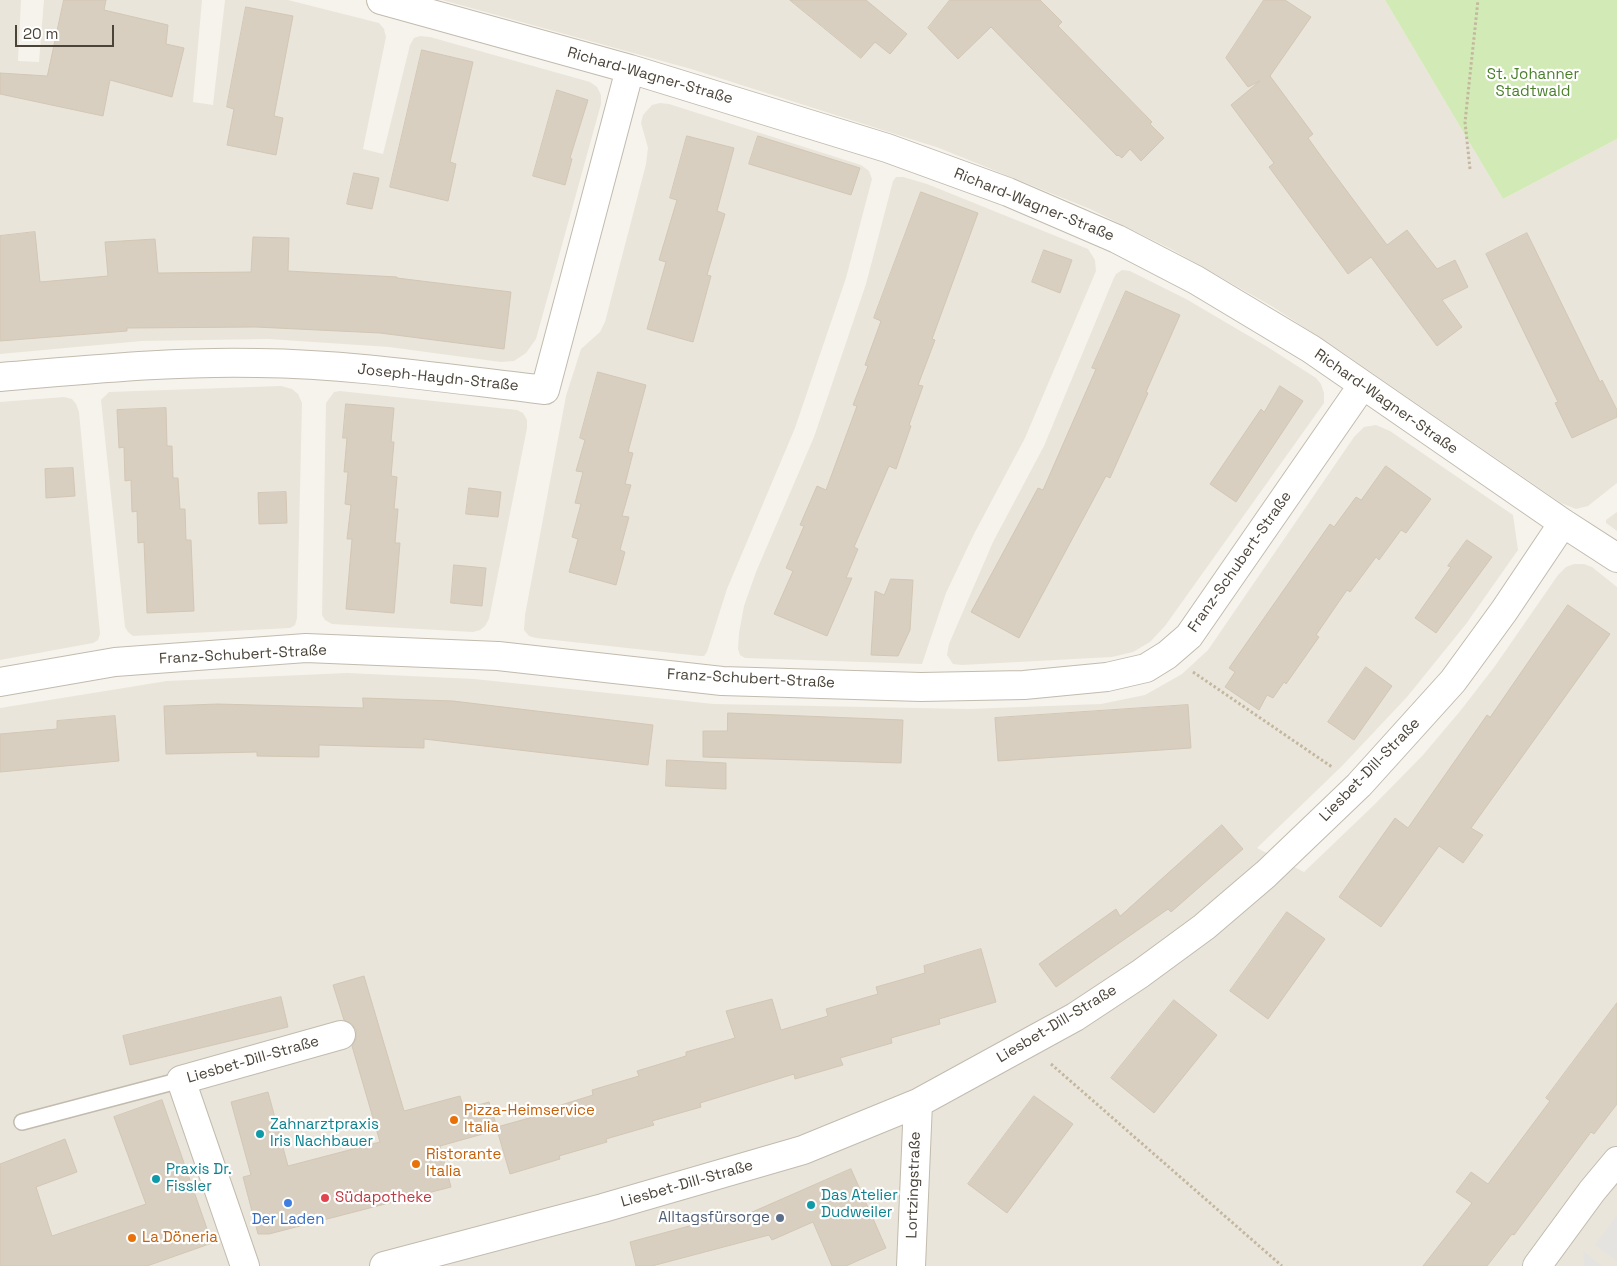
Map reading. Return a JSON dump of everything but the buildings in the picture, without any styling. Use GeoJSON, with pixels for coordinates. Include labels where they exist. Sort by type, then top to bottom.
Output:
{"type":"FeatureCollection","features":[{"type":"Feature","properties":{"kind":"street","name":"Richard-Wagner-Straße"},"geometry":{"type":"LineString","coordinates":[[381,0],[630,69],[894,150],[1008,192],[1117,239],[1196,280],[1310,350],[1564,524],[1617,558]]}},
{"type":"Feature","properties":{"kind":"street","name":"Joseph-Haydn-Straße"},"geometry":{"type":"LineString","coordinates":[[0,377],[202,362],[259,363],[396,373],[545,390],[630,69]]}},
{"type":"Feature","properties":{"kind":"street","name":"Franz-Schubert-Straße"},"geometry":{"type":"LineString","coordinates":[[0,682],[115,662],[306,648],[498,656],[722,681],[921,688],[1015,686],[1107,677],[1146,668],[1167,655],[1189,636],[1362,386]]}},
{"type":"Feature","properties":{"kind":"street","name":"Liesbet-Dill-Straße"},"geometry":{"type":"LineString","coordinates":[[384,1266],[471,1255],[604,1208],[803,1150],[918,1103],[1075,1017],[1140,974],[1204,927],[1266,874],[1359,785],[1453,681],[1564,524]]}},
{"type":"Feature","properties":{"kind":"street","name":"Liesbet-Dill-Straße"},"geometry":{"type":"LineString","coordinates":[[245,1266],[181,1080],[341,1035]]}},
{"type":"Feature","properties":{"kind":"street","name":"Lortzingstraße"},"geometry":{"type":"LineString","coordinates":[[911,1266],[918,1103]]}},
{"type":"Feature","properties":{"kind":"street"},"geometry":{"type":"LineString","coordinates":[[1536,1266],[1617,1161]]}},
{"type":"Feature","properties":{"kind":"lane"},"geometry":{"type":"LineString","coordinates":[[22,1122],[181,1080]]}},
{"type":"Feature","properties":{"kind":"path"},"geometry":{"type":"LineString","coordinates":[[1470,169],[1465,122],[1478,0]]}},
{"type":"Feature","properties":{"kind":"path"},"geometry":{"type":"LineString","coordinates":[[1167,655],[1359,785]]}},
{"type":"Feature","properties":{"kind":"path"},"geometry":{"type":"LineString","coordinates":[[1028,1044],[1282,1266]]}},
{"type":"Feature","properties":{"kind":"shaded area"},"geometry":{"type":"Polygon","coordinates":[[[0,0],[21,0],[18,61],[39,62],[44,0],[202,0],[193,102],[213,105],[225,0],[288,0],[379,23],[384,29],[386,37],[363,149],[383,154],[410,45],[414,38],[420,36],[430,37],[590,82],[597,87],[601,95],[601,104],[536,339],[526,353],[514,361],[501,362],[389,347],[268,339],[142,341],[0,354],[0,0]]]}},
{"type":"Feature","properties":{"kind":"shaded area"},"geometry":{"type":"Polygon","coordinates":[[[442,0],[1385,0],[1503,199],[1617,139],[1617,483],[1588,506],[1576,509],[1561,503],[1342,352],[1273,307],[1171,249],[1090,209],[939,148],[691,69],[442,0]]]}},
{"type":"Feature","properties":{"kind":"shaded area"},"geometry":{"type":"Polygon","coordinates":[[[660,103],[669,104],[861,165],[869,171],[872,179],[846,278],[795,428],[727,589],[707,652],[704,656],[536,638],[529,636],[524,630],[525,615],[566,396],[581,349],[600,332],[605,322],[646,164],[648,148],[641,123],[643,115],[652,105],[660,103]]]}},
{"type":"Feature","properties":{"kind":"shaded area"},"geometry":{"type":"Polygon","coordinates":[[[896,177],[903,177],[927,184],[1088,249],[1095,260],[1096,271],[1025,438],[974,534],[946,593],[922,664],[745,658],[740,655],[738,649],[744,606],[756,572],[814,437],[866,284],[893,181],[896,177]]]}},
{"type":"Feature","properties":{"kind":"shaded area"},"geometry":{"type":"Polygon","coordinates":[[[1122,270],[1130,271],[1186,299],[1316,378],[1321,384],[1324,393],[1324,403],[1165,626],[1150,642],[1133,652],[1112,657],[953,664],[947,655],[949,644],[993,542],[1044,446],[1113,280],[1116,274],[1122,270]]]}},
{"type":"Feature","properties":{"kind":"shaded area"},"geometry":{"type":"Polygon","coordinates":[[[281,386],[292,389],[298,394],[302,403],[297,618],[295,625],[290,628],[133,636],[125,627],[101,400],[109,392],[281,386]]]}},
{"type":"Feature","properties":{"kind":"shaded area"},"geometry":{"type":"Polygon","coordinates":[[[340,391],[517,410],[523,413],[527,420],[527,428],[489,619],[480,630],[473,632],[332,624],[325,620],[322,615],[326,403],[334,392],[340,391]]]}},
{"type":"Feature","properties":{"kind":"shaded area"},"geometry":{"type":"Polygon","coordinates":[[[64,397],[72,399],[79,412],[100,634],[98,640],[93,643],[0,660],[0,402],[64,397]]]}},
{"type":"Feature","properties":{"kind":"shaded area"},"geometry":{"type":"Polygon","coordinates":[[[1376,425],[1390,431],[1513,515],[1518,550],[1466,624],[1407,697],[1342,766],[1257,848],[1304,872],[1423,755],[1495,666],[1558,575],[1566,567],[1574,564],[1584,564],[1592,567],[1617,587],[1617,1266],[0,1266],[0,708],[167,681],[347,673],[474,679],[714,704],[969,709],[1101,704],[1145,695],[1182,674],[1208,650],[1354,437],[1364,427],[1376,425]]]}},
{"type":"Feature","properties":{"kind":"shaded area"},"geometry":{"type":"Polygon","coordinates":[[[1617,512],[1617,531],[1606,523],[1606,520],[1617,512]]]}},
{"type":"Feature","properties":{"kind":"shaded area"},"geometry":{"type":"Polygon","coordinates":[[[1617,1215],[1617,1261],[1595,1245],[1617,1215]]]}},
{"type":"Feature","properties":{"kind":"shaded area"},"geometry":{"type":"Polygon","coordinates":[[[1583,1251],[1602,1266],[1584,1266],[1583,1251]]]}},
{"type":"Feature","properties":{"kind":"green space","name":"St. Johanner Stadtwald"},"geometry":{"type":"Polygon","coordinates":[[[1385,0],[1617,0],[1617,139],[1503,199],[1385,0]]]}},
{"type":"Feature","properties":{"kind":"place","name":"Pizza-Heimservice Italia"},"geometry":{"type":"Point","coordinates":[454,1120]}},
{"type":"Feature","properties":{"kind":"place","name":"Zahnarztpraxis Iris Nachbauer"},"geometry":{"type":"Point","coordinates":[260,1134]}},
{"type":"Feature","properties":{"kind":"place","name":"Ristorante Italia"},"geometry":{"type":"Point","coordinates":[416,1164]}},
{"type":"Feature","properties":{"kind":"place","name":"Praxis Dr. Fissler"},"geometry":{"type":"Point","coordinates":[156,1179]}},
{"type":"Feature","properties":{"kind":"place","name":"Südapotheke"},"geometry":{"type":"Point","coordinates":[325,1198]}},
{"type":"Feature","properties":{"kind":"place","name":"Der Laden"},"geometry":{"type":"Point","coordinates":[288,1203]}},
{"type":"Feature","properties":{"kind":"place","name":"Das Atelier Dudweiler"},"geometry":{"type":"Point","coordinates":[811,1205]}},
{"type":"Feature","properties":{"kind":"place","name":"Alltagsfürsorge"},"geometry":{"type":"Point","coordinates":[780,1218]}},
{"type":"Feature","properties":{"kind":"place","name":"La Döneria"},"geometry":{"type":"Point","coordinates":[132,1238]}}]}
